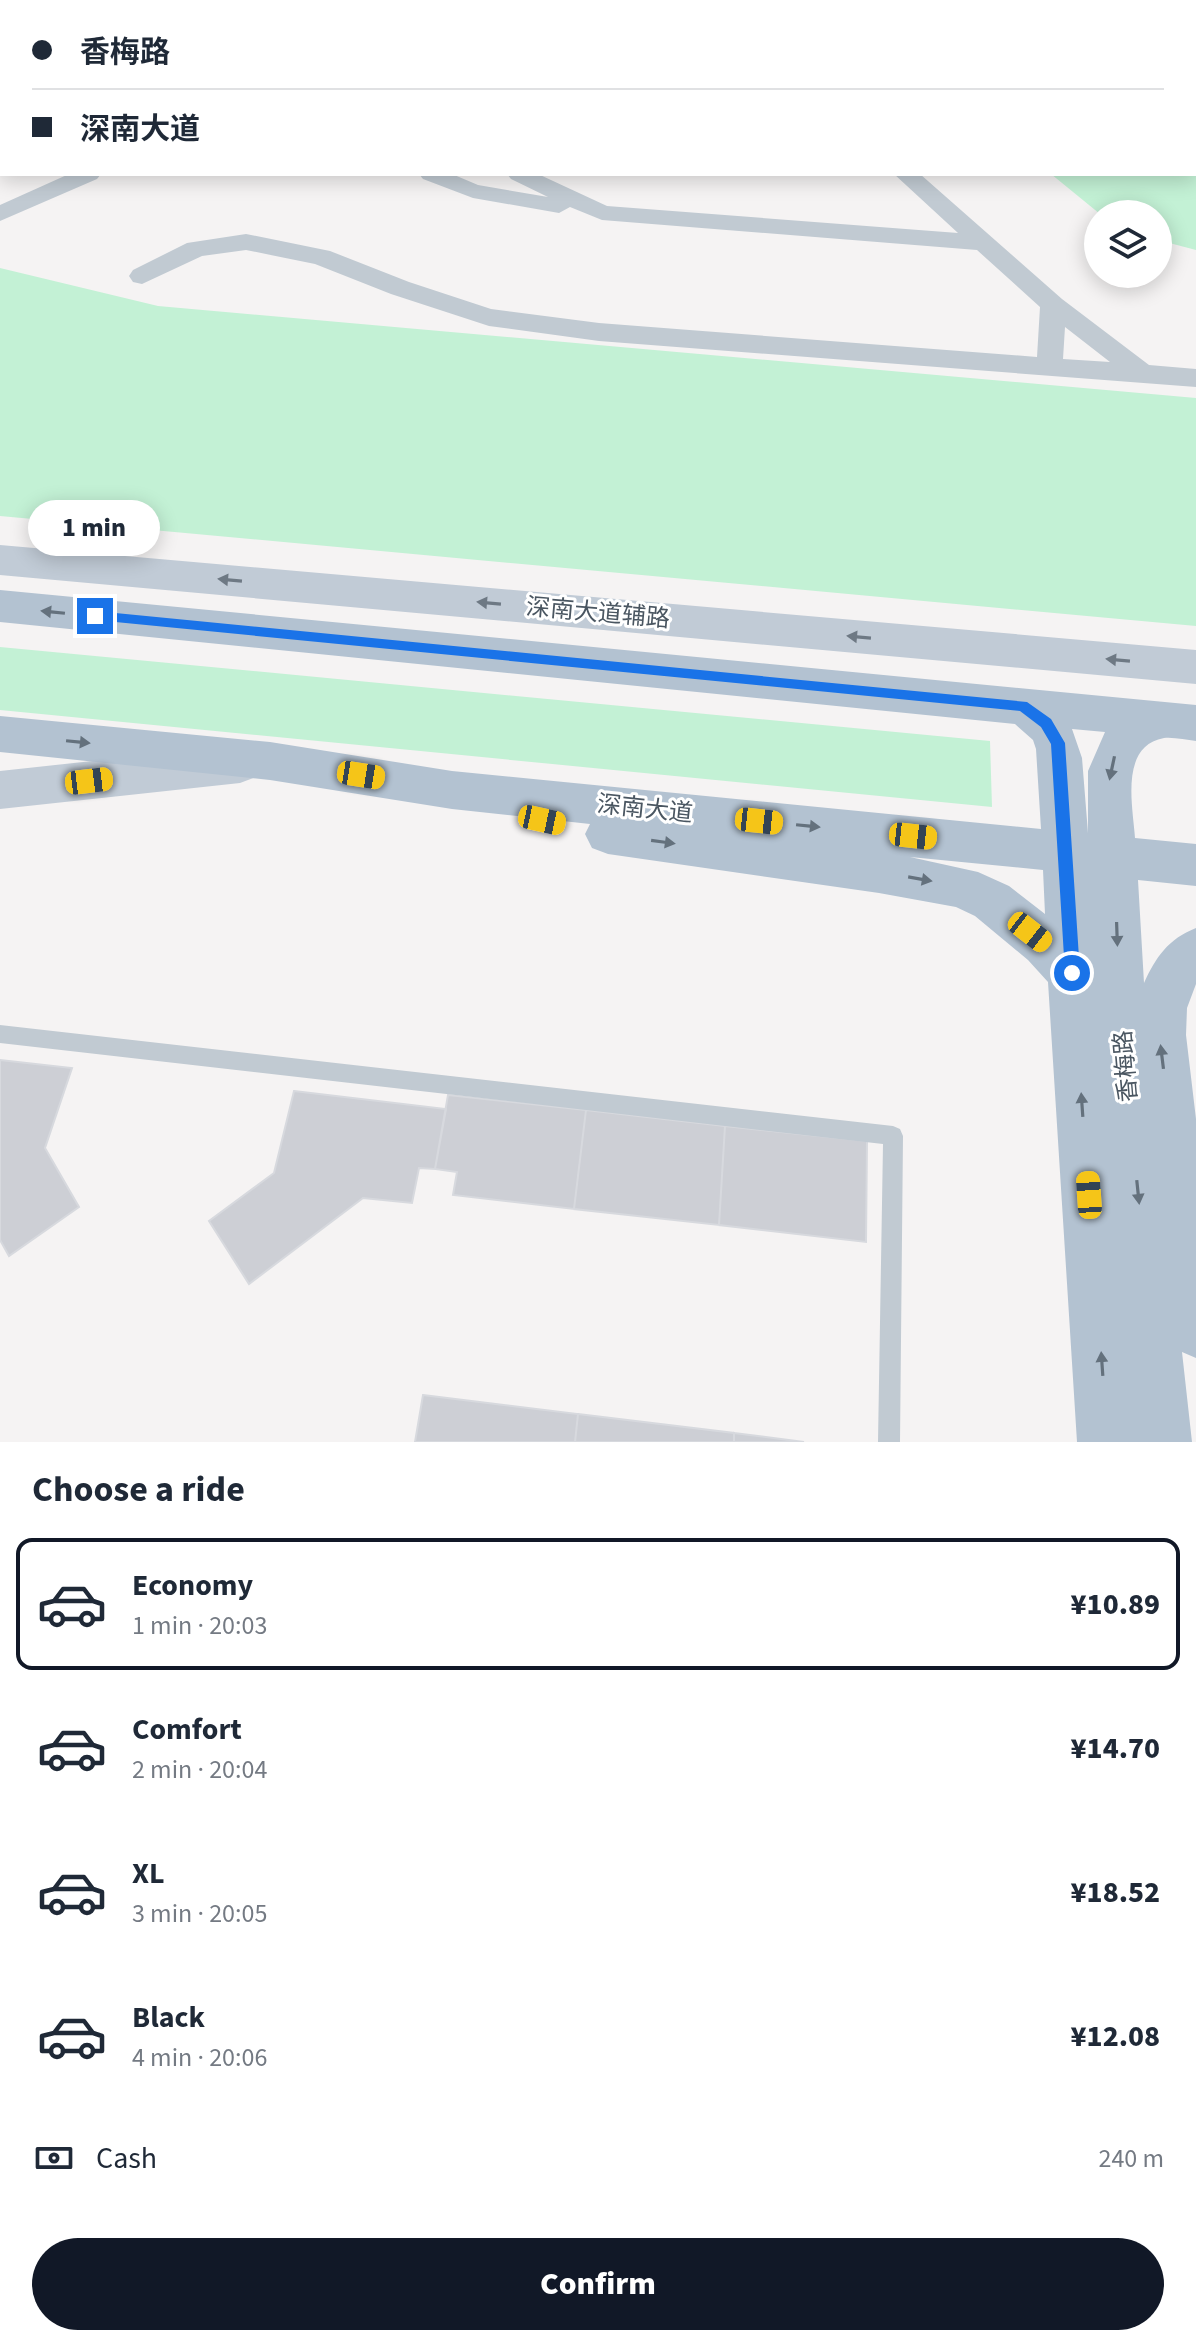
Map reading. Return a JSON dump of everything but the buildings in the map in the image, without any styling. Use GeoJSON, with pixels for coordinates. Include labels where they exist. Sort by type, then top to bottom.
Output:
{"type":"FeatureCollection","features":[{"type":"Feature","properties":{"kind":"main road","name":"深南大道辅路"},"geometry":{"type":"LineString","coordinates":[[0,560],[1196,667]]}},
{"type":"Feature","properties":{"kind":"main road"},"geometry":{"type":"LineString","coordinates":[[0,606],[1181,722]]}},
{"type":"Feature","properties":{"kind":"main road","name":"香梅路"},"geometry":{"type":"LineString","coordinates":[[1023,706],[1046,723],[1058,743],[1107,1442]]}},
{"type":"Feature","properties":{"kind":"main road","name":"香梅路"},"geometry":{"type":"LineString","coordinates":[[1162,1442],[1122,1030],[1109,785],[1117,748],[1127,735],[1140,727],[1181,722]]}},
{"type":"Feature","properties":{"kind":"main road","name":"深南大道"},"geometry":{"type":"LineString","coordinates":[[0,734],[270,761],[452,790],[1196,865]]}},
{"type":"Feature","properties":{"kind":"main road"},"geometry":{"type":"LineString","coordinates":[[0,790],[270,761]]}},
{"type":"Feature","properties":{"kind":"main road"},"geometry":{"type":"LineString","coordinates":[[452,790],[542,820],[604,834],[879,872],[961,887],[992,901],[1045,944],[1122,1030]]}},
{"type":"Feature","properties":{"kind":"main road"},"geometry":{"type":"LineString","coordinates":[[1196,951],[1186,958],[1168,982],[1160,1008],[1161,1050],[1184,1126],[1196,1329]]}},
{"type":"Feature","properties":{"kind":"street"},"geometry":{"type":"LineString","coordinates":[[0,214],[85,176]]}},
{"type":"Feature","properties":{"kind":"street"},"geometry":{"type":"LineString","coordinates":[[436,176],[473,191],[602,213],[983,243]]}},
{"type":"Feature","properties":{"kind":"street"},"geometry":{"type":"LineString","coordinates":[[523,176],[602,213]]}},
{"type":"Feature","properties":{"kind":"street"},"geometry":{"type":"LineString","coordinates":[[908,176],[1053,305],[1141,374]]}},
{"type":"Feature","properties":{"kind":"street"},"geometry":{"type":"LineString","coordinates":[[142,276],[196,249],[246,242],[321,257],[400,288],[489,317],[599,332],[1196,378]]}},
{"type":"Feature","properties":{"kind":"street"},"geometry":{"type":"LineString","coordinates":[[1050,365],[1053,305]]}},
{"type":"Feature","properties":{"kind":"lane"},"geometry":{"type":"LineString","coordinates":[[0,1034],[893,1136],[889,1442]]}},
{"type":"Feature","properties":{"kind":"green space"},"geometry":{"type":"Polygon","coordinates":[[[1053,176],[1196,176],[1196,250],[1172,244],[1172,200],[1084,201],[1053,176]]]}},
{"type":"Feature","properties":{"kind":"green space"},"geometry":{"type":"Polygon","coordinates":[[[0,268],[158,306],[1196,398],[1196,626],[0,516],[0,268]]]}},
{"type":"Feature","properties":{"kind":"green space"},"geometry":{"type":"Polygon","coordinates":[[[0,647],[990,741],[992,807],[0,710],[0,647]]]}},
{"type":"Feature","properties":{"kind":"route"},"geometry":{"type":"LineString","coordinates":[[95,616],[1023,706],[1046,723],[1058,743],[1072,973]]}}]}
